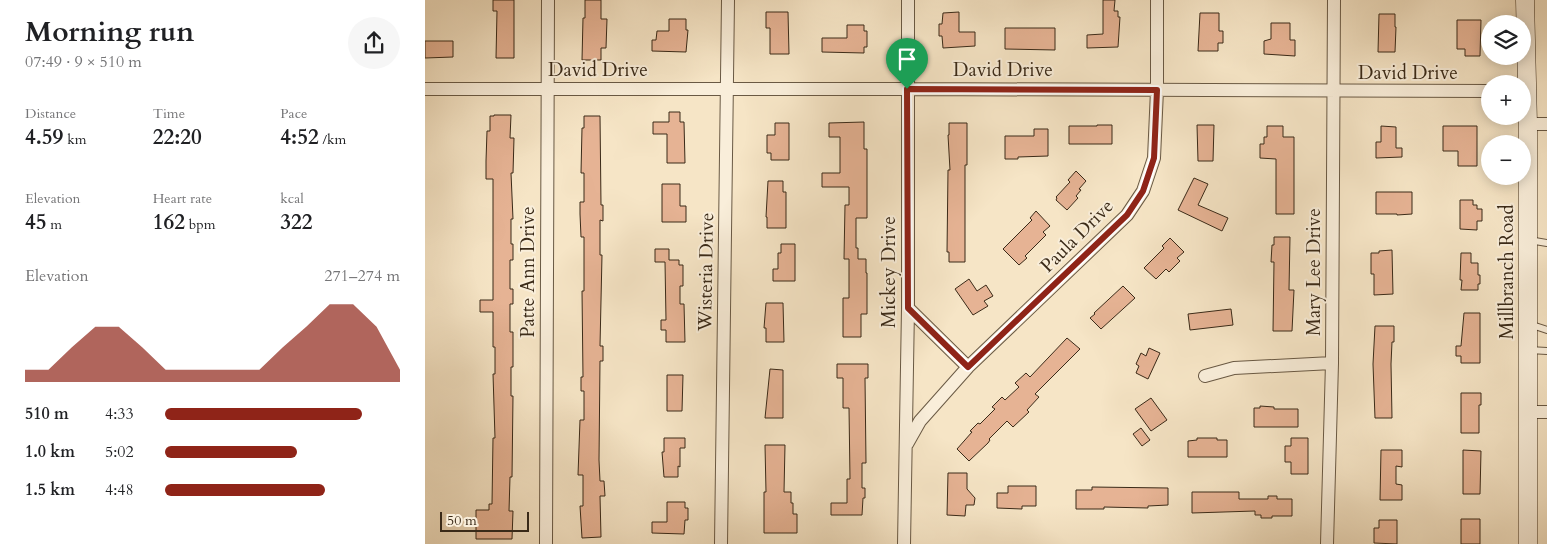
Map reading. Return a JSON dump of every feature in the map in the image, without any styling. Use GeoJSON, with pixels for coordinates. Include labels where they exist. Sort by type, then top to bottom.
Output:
{"type":"FeatureCollection","features":[{"type":"Feature","properties":{"kind":"main road","name":"Millbranch Road"},"geometry":{"type":"LineString","coordinates":[[1525,0],[1525,75]]}},
{"type":"Feature","properties":{"kind":"main road","name":"Millbranch Road"},"geometry":{"type":"LineString","coordinates":[[1528,125],[1528,544]]}},
{"type":"Feature","properties":{"kind":"street","name":"Patte Ann Drive"},"geometry":{"type":"LineString","coordinates":[[546,544],[547,0]]}},
{"type":"Feature","properties":{"kind":"street","name":"Wisteria Drive"},"geometry":{"type":"LineString","coordinates":[[721,544],[727,0]]}},
{"type":"Feature","properties":{"kind":"street","name":"Mickey Drive"},"geometry":{"type":"LineString","coordinates":[[904,544],[908,308],[908,0]]}},
{"type":"Feature","properties":{"kind":"street","name":"Paula Drive"},"geometry":{"type":"LineString","coordinates":[[905,446],[920,421],[968,367],[1119,222],[1143,191],[1154,158],[1157,90],[1157,0]]}},
{"type":"Feature","properties":{"kind":"street","name":"Mary Lee Drive"},"geometry":{"type":"LineString","coordinates":[[1327,544],[1332,363],[1334,0]]}},
{"type":"Feature","properties":{"kind":"street","name":"David Drive"},"geometry":{"type":"LineString","coordinates":[[425,89],[1481,91]]}},
{"type":"Feature","properties":{"kind":"street"},"geometry":{"type":"LineString","coordinates":[[1531,124],[1547,124]]}},
{"type":"Feature","properties":{"kind":"street"},"geometry":{"type":"LineString","coordinates":[[908,308],[968,367]]}},
{"type":"Feature","properties":{"kind":"street"},"geometry":{"type":"LineString","coordinates":[[1205,376],[1234,368],[1332,363]]}},
{"type":"Feature","properties":{"kind":"street"},"geometry":{"type":"LineString","coordinates":[[1528,412],[1547,412]]}},
{"type":"Feature","properties":{"kind":"lane"},"geometry":{"type":"LineString","coordinates":[[1528,240],[1547,243]]}},
{"type":"Feature","properties":{"kind":"lane"},"geometry":{"type":"LineString","coordinates":[[1528,324],[1547,330]]}},
{"type":"Feature","properties":{"kind":"lane"},"geometry":{"type":"LineString","coordinates":[[1528,350],[1547,351]]}},
{"type":"Feature","properties":{"kind":"building"},"geometry":{"type":"Polygon","coordinates":[[[493,0],[514,0],[514,58],[496,58],[497,11],[493,11],[493,0]]]}},
{"type":"Feature","properties":{"kind":"building"},"geometry":{"type":"Polygon","coordinates":[[[585,0],[601,0],[601,19],[607,19],[606,48],[601,48],[601,60],[582,60],[585,0]]]}},
{"type":"Feature","properties":{"kind":"building"},"geometry":{"type":"Polygon","coordinates":[[[1103,0],[1115,0],[1114,11],[1118,11],[1118,17],[1120,17],[1118,47],[1087,48],[1087,35],[1103,34],[1103,0]]]}},
{"type":"Feature","properties":{"kind":"building"},"geometry":{"type":"Polygon","coordinates":[[[766,12],[788,12],[789,54],[770,54],[770,28],[766,28],[766,12]]]}},
{"type":"Feature","properties":{"kind":"building"},"geometry":{"type":"Polygon","coordinates":[[[959,12],[959,32],[975,32],[975,46],[943,48],[942,36],[939,36],[939,24],[942,24],[943,13],[959,12]]]}},
{"type":"Feature","properties":{"kind":"building"},"geometry":{"type":"Polygon","coordinates":[[[1200,13],[1219,13],[1219,31],[1223,31],[1223,43],[1218,43],[1218,51],[1198,51],[1200,13]]]}},
{"type":"Feature","properties":{"kind":"building"},"geometry":{"type":"Polygon","coordinates":[[[1379,14],[1395,14],[1395,52],[1378,52],[1379,14]]]}},
{"type":"Feature","properties":{"kind":"building"},"geometry":{"type":"Polygon","coordinates":[[[669,19],[686,19],[686,30],[688,30],[686,52],[652,51],[652,40],[656,40],[657,31],[669,31],[669,19]]]}},
{"type":"Feature","properties":{"kind":"building"},"geometry":{"type":"Polygon","coordinates":[[[1457,20],[1481,20],[1480,56],[1465,56],[1465,49],[1457,49],[1457,20]]]}},
{"type":"Feature","properties":{"kind":"building"},"geometry":{"type":"Polygon","coordinates":[[[1271,23],[1290,23],[1290,40],[1295,40],[1295,56],[1264,54],[1264,41],[1271,39],[1271,23]]]}},
{"type":"Feature","properties":{"kind":"building"},"geometry":{"type":"Polygon","coordinates":[[[847,25],[864,25],[864,31],[867,31],[867,47],[864,47],[864,53],[822,52],[822,38],[847,38],[847,25]]]}},
{"type":"Feature","properties":{"kind":"building"},"geometry":{"type":"Polygon","coordinates":[[[1005,28],[1055,28],[1055,50],[1005,49],[1005,28]]]}},
{"type":"Feature","properties":{"kind":"building"},"geometry":{"type":"Polygon","coordinates":[[[425,41],[453,41],[453,57],[425,58],[425,41]]]}},
{"type":"Feature","properties":{"kind":"building"},"geometry":{"type":"Polygon","coordinates":[[[669,112],[680,112],[680,122],[684,122],[685,163],[667,163],[667,134],[653,134],[653,122],[669,122],[669,112]]]}},
{"type":"Feature","properties":{"kind":"building"},"geometry":{"type":"Polygon","coordinates":[[[511,115],[510,138],[514,138],[513,173],[511,173],[513,219],[511,219],[511,244],[513,244],[513,260],[510,260],[510,289],[513,289],[513,304],[510,304],[510,332],[513,332],[511,396],[513,396],[512,477],[510,477],[509,511],[513,511],[512,539],[476,539],[476,510],[489,510],[489,504],[492,504],[493,438],[495,438],[493,312],[480,312],[480,300],[493,300],[493,179],[486,179],[486,161],[487,131],[490,131],[490,116],[511,115]]]}},
{"type":"Feature","properties":{"kind":"building"},"geometry":{"type":"Polygon","coordinates":[[[584,116],[600,116],[601,205],[603,205],[603,221],[600,220],[600,255],[602,255],[600,346],[603,346],[603,361],[600,361],[599,460],[600,481],[604,481],[605,496],[600,496],[601,537],[582,538],[580,506],[583,506],[583,475],[578,475],[580,420],[584,420],[584,391],[581,391],[581,377],[583,377],[582,291],[584,291],[584,237],[581,237],[580,202],[584,202],[584,173],[581,173],[584,116]]]}},
{"type":"Feature","properties":{"kind":"building"},"geometry":{"type":"Polygon","coordinates":[[[864,122],[864,149],[867,149],[867,218],[856,218],[856,248],[858,248],[858,259],[866,259],[867,314],[861,314],[861,337],[843,337],[843,298],[849,298],[849,259],[844,259],[845,205],[849,205],[849,187],[822,187],[822,173],[840,173],[840,137],[829,137],[829,123],[864,122]]]}},
{"type":"Feature","properties":{"kind":"building"},"geometry":{"type":"Polygon","coordinates":[[[775,123],[789,123],[789,160],[771,160],[771,153],[767,153],[767,135],[775,135],[775,123]]]}},
{"type":"Feature","properties":{"kind":"building"},"geometry":{"type":"Polygon","coordinates":[[[949,123],[967,123],[965,262],[949,262],[949,252],[947,252],[948,170],[950,170],[949,123]]]}},
{"type":"Feature","properties":{"kind":"building"},"geometry":{"type":"Polygon","coordinates":[[[1112,125],[1112,144],[1069,144],[1069,126],[1112,125]]]}},
{"type":"Feature","properties":{"kind":"building"},"geometry":{"type":"Polygon","coordinates":[[[1197,125],[1214,125],[1213,161],[1198,161],[1197,125]]]}},
{"type":"Feature","properties":{"kind":"building"},"geometry":{"type":"Polygon","coordinates":[[[1267,126],[1283,126],[1283,137],[1294,137],[1294,214],[1276,214],[1276,159],[1260,158],[1260,144],[1264,144],[1264,137],[1267,137],[1267,126]]]}},
{"type":"Feature","properties":{"kind":"building"},"geometry":{"type":"Polygon","coordinates":[[[1381,126],[1396,127],[1396,148],[1402,148],[1402,157],[1376,158],[1376,142],[1381,142],[1381,126]]]}},
{"type":"Feature","properties":{"kind":"building"},"geometry":{"type":"Polygon","coordinates":[[[1443,126],[1477,126],[1477,166],[1458,166],[1458,151],[1443,151],[1443,126]]]}},
{"type":"Feature","properties":{"kind":"building"},"geometry":{"type":"Polygon","coordinates":[[[1034,129],[1048,129],[1048,156],[1005,159],[1005,136],[1034,136],[1034,129]]]}},
{"type":"Feature","properties":{"kind":"building"},"geometry":{"type":"Polygon","coordinates":[[[1076,171],[1086,181],[1079,189],[1081,190],[1076,196],[1078,198],[1067,210],[1056,200],[1056,197],[1070,182],[1068,180],[1076,171]]]}},
{"type":"Feature","properties":{"kind":"building"},"geometry":{"type":"Polygon","coordinates":[[[1194,178],[1208,184],[1198,205],[1228,218],[1222,231],[1178,210],[1194,178]]]}},
{"type":"Feature","properties":{"kind":"building"},"geometry":{"type":"Polygon","coordinates":[[[768,181],[783,181],[783,192],[786,192],[786,228],[767,228],[768,181]]]}},
{"type":"Feature","properties":{"kind":"building"},"geometry":{"type":"Polygon","coordinates":[[[662,184],[680,184],[680,206],[686,206],[686,222],[662,222],[662,184]]]}},
{"type":"Feature","properties":{"kind":"building"},"geometry":{"type":"Polygon","coordinates":[[[1376,192],[1412,192],[1412,214],[1376,214],[1376,192]]]}},
{"type":"Feature","properties":{"kind":"building"},"geometry":{"type":"Polygon","coordinates":[[[1460,200],[1473,200],[1473,205],[1477,205],[1477,209],[1482,209],[1482,221],[1477,221],[1477,230],[1460,229],[1460,200]]]}},
{"type":"Feature","properties":{"kind":"building"},"geometry":{"type":"Polygon","coordinates":[[[1036,211],[1050,226],[1043,232],[1046,235],[1025,256],[1027,258],[1019,265],[1003,249],[1032,220],[1030,218],[1036,211]]]}},
{"type":"Feature","properties":{"kind":"building"},"geometry":{"type":"Polygon","coordinates":[[[1274,237],[1290,237],[1289,290],[1294,290],[1292,331],[1273,331],[1274,262],[1271,262],[1274,237]]]}},
{"type":"Feature","properties":{"kind":"building"},"geometry":{"type":"Polygon","coordinates":[[[1170,238],[1184,252],[1177,258],[1180,261],[1169,272],[1166,269],[1156,279],[1144,268],[1164,248],[1162,246],[1170,238]]]}},
{"type":"Feature","properties":{"kind":"building"},"geometry":{"type":"Polygon","coordinates":[[[781,244],[795,244],[795,281],[773,281],[773,269],[778,269],[778,253],[781,253],[781,244]]]}},
{"type":"Feature","properties":{"kind":"building"},"geometry":{"type":"Polygon","coordinates":[[[655,249],[669,249],[669,260],[679,260],[679,265],[683,265],[683,286],[680,286],[680,304],[684,304],[685,342],[666,342],[666,330],[661,330],[661,320],[666,320],[665,262],[655,262],[655,249]]]}},
{"type":"Feature","properties":{"kind":"building"},"geometry":{"type":"Polygon","coordinates":[[[1392,250],[1393,294],[1374,295],[1371,253],[1392,250]]]}},
{"type":"Feature","properties":{"kind":"building"},"geometry":{"type":"Polygon","coordinates":[[[1461,253],[1471,253],[1471,263],[1478,263],[1480,284],[1478,284],[1478,290],[1461,290],[1461,253]]]}},
{"type":"Feature","properties":{"kind":"building"},"geometry":{"type":"Polygon","coordinates":[[[969,279],[977,291],[986,285],[993,296],[984,301],[988,306],[973,315],[955,289],[969,279]]]}},
{"type":"Feature","properties":{"kind":"building"},"geometry":{"type":"Polygon","coordinates":[[[1123,286],[1135,298],[1101,329],[1090,318],[1123,286]]]}},
{"type":"Feature","properties":{"kind":"building"},"geometry":{"type":"Polygon","coordinates":[[[766,303],[783,303],[784,342],[766,342],[766,328],[764,328],[766,303]]]}},
{"type":"Feature","properties":{"kind":"building"},"geometry":{"type":"Polygon","coordinates":[[[1231,309],[1233,325],[1190,330],[1188,314],[1231,309]]]}},
{"type":"Feature","properties":{"kind":"building"},"geometry":{"type":"Polygon","coordinates":[[[1464,313],[1480,313],[1480,363],[1461,363],[1461,356],[1456,356],[1456,346],[1461,346],[1464,313]]]}},
{"type":"Feature","properties":{"kind":"building"},"geometry":{"type":"Polygon","coordinates":[[[1375,326],[1394,326],[1391,364],[1392,418],[1375,418],[1373,364],[1375,326]]]}},
{"type":"Feature","properties":{"kind":"building"},"geometry":{"type":"Polygon","coordinates":[[[1067,338],[1080,349],[1035,394],[1039,397],[1027,410],[1029,412],[1013,427],[1007,421],[969,461],[957,449],[972,432],[970,431],[995,409],[992,407],[1002,397],[1005,400],[1019,387],[1015,383],[1026,373],[1030,377],[1067,338]]]}},
{"type":"Feature","properties":{"kind":"building"},"geometry":{"type":"Polygon","coordinates":[[[1149,348],[1160,353],[1148,379],[1136,373],[1139,366],[1136,364],[1141,353],[1146,356],[1149,348]]]}},
{"type":"Feature","properties":{"kind":"building"},"geometry":{"type":"Polygon","coordinates":[[[837,364],[868,364],[868,378],[865,378],[866,463],[862,463],[862,488],[865,488],[865,498],[863,498],[862,515],[831,515],[831,503],[847,503],[847,479],[850,479],[849,408],[843,408],[843,378],[837,378],[837,364]]]}},
{"type":"Feature","properties":{"kind":"building"},"geometry":{"type":"Polygon","coordinates":[[[770,369],[783,370],[783,418],[765,418],[770,369]]]}},
{"type":"Feature","properties":{"kind":"building"},"geometry":{"type":"Polygon","coordinates":[[[667,375],[683,375],[682,411],[667,411],[667,375]]]}},
{"type":"Feature","properties":{"kind":"building"},"geometry":{"type":"Polygon","coordinates":[[[1461,393],[1481,393],[1479,433],[1461,433],[1461,393]]]}},
{"type":"Feature","properties":{"kind":"building"},"geometry":{"type":"Polygon","coordinates":[[[1151,398],[1167,420],[1151,431],[1135,409],[1151,398]]]}},
{"type":"Feature","properties":{"kind":"building"},"geometry":{"type":"Polygon","coordinates":[[[1260,406],[1274,407],[1274,409],[1298,409],[1298,427],[1254,427],[1254,408],[1260,408],[1260,406]]]}},
{"type":"Feature","properties":{"kind":"building"},"geometry":{"type":"Polygon","coordinates":[[[1141,428],[1150,440],[1142,446],[1133,434],[1141,428]]]}},
{"type":"Feature","properties":{"kind":"building"},"geometry":{"type":"Polygon","coordinates":[[[664,438],[685,438],[685,448],[680,448],[678,477],[664,477],[662,452],[664,452],[664,438]]]}},
{"type":"Feature","properties":{"kind":"building"},"geometry":{"type":"Polygon","coordinates":[[[1197,438],[1227,440],[1227,457],[1188,457],[1188,441],[1197,440],[1197,438]]]}},
{"type":"Feature","properties":{"kind":"building"},"geometry":{"type":"Polygon","coordinates":[[[1291,438],[1308,438],[1308,474],[1291,474],[1291,462],[1285,462],[1285,446],[1291,446],[1291,438]]]}},
{"type":"Feature","properties":{"kind":"building"},"geometry":{"type":"Polygon","coordinates":[[[765,445],[785,445],[784,492],[791,492],[793,514],[797,514],[797,533],[764,533],[764,492],[766,492],[765,445]]]}},
{"type":"Feature","properties":{"kind":"building"},"geometry":{"type":"Polygon","coordinates":[[[1381,450],[1402,450],[1402,467],[1396,466],[1396,484],[1402,485],[1402,500],[1380,500],[1381,450]]]}},
{"type":"Feature","properties":{"kind":"building"},"geometry":{"type":"Polygon","coordinates":[[[1463,450],[1481,451],[1480,494],[1463,494],[1463,450]]]}},
{"type":"Feature","properties":{"kind":"building"},"geometry":{"type":"Polygon","coordinates":[[[948,473],[967,473],[967,489],[975,498],[974,505],[966,505],[965,516],[947,515],[948,473]]]}},
{"type":"Feature","properties":{"kind":"building"},"geometry":{"type":"Polygon","coordinates":[[[1008,486],[1036,486],[1036,506],[1022,506],[1022,509],[997,508],[997,493],[1008,493],[1008,486]]]}},
{"type":"Feature","properties":{"kind":"building"},"geometry":{"type":"Polygon","coordinates":[[[1092,487],[1168,488],[1168,505],[1148,506],[1148,508],[1104,507],[1104,509],[1076,509],[1076,490],[1092,490],[1092,487]]]}},
{"type":"Feature","properties":{"kind":"building"},"geometry":{"type":"Polygon","coordinates":[[[1192,492],[1239,492],[1239,499],[1268,499],[1268,496],[1277,496],[1277,499],[1292,499],[1292,516],[1261,518],[1261,515],[1255,515],[1255,511],[1192,513],[1192,492]]]}},
{"type":"Feature","properties":{"kind":"building"},"geometry":{"type":"Polygon","coordinates":[[[667,502],[685,502],[685,508],[688,508],[688,520],[685,520],[684,534],[652,533],[652,522],[667,522],[667,502]]]}},
{"type":"Feature","properties":{"kind":"building"},"geometry":{"type":"Polygon","coordinates":[[[1461,519],[1480,519],[1480,544],[1461,544],[1461,519]]]}},
{"type":"Feature","properties":{"kind":"building"},"geometry":{"type":"Polygon","coordinates":[[[1379,520],[1397,520],[1397,544],[1374,543],[1374,528],[1379,528],[1379,520]]]}},
{"type":"Feature","properties":{"kind":"route"},"geometry":{"type":"LineString","coordinates":[[907,89],[1157,90],[1154,158],[1143,191],[1127,215],[968,367],[908,308],[907,89]]}}]}
